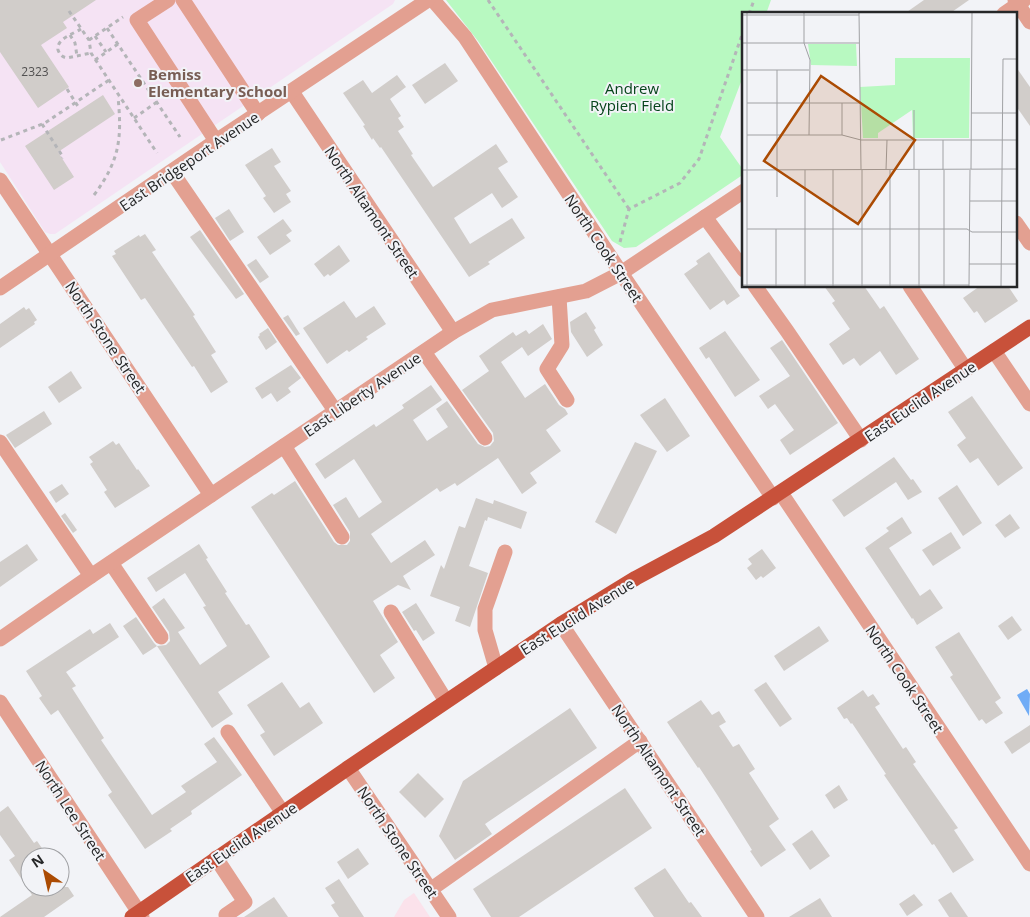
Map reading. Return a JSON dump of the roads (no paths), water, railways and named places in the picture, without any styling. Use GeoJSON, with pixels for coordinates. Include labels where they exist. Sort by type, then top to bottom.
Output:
{"type":"FeatureCollection","features":[{"type":"Feature","properties":{"kind":"main road","name":"East Euclid Avenue"},"geometry":{"type":"LineString","coordinates":[[137,915],[216,858],[561,624],[636,578],[714,536],[1030,327]]}},
{"type":"Feature","properties":{"kind":"street"},"geometry":{"type":"LineString","coordinates":[[168,0],[137,20],[216,141]]}},
{"type":"Feature","properties":{"kind":"street"},"geometry":{"type":"LineString","coordinates":[[183,0],[258,114]]}},
{"type":"Feature","properties":{"kind":"street","name":"East Bridgeport Avenue"},"geometry":{"type":"LineString","coordinates":[[0,288],[428,0]]}},
{"type":"Feature","properties":{"kind":"street","name":"North Cook Street"},"geometry":{"type":"LineString","coordinates":[[433,0],[465,37],[621,273],[1030,864]]}},
{"type":"Feature","properties":{"kind":"street"},"geometry":{"type":"LineString","coordinates":[[1006,12],[1019,1],[1030,22]]}},
{"type":"Feature","properties":{"kind":"street","name":"North Altamont Street"},"geometry":{"type":"LineString","coordinates":[[292,92],[453,332]]}},
{"type":"Feature","properties":{"kind":"street"},"geometry":{"type":"LineString","coordinates":[[172,172],[336,412]]}},
{"type":"Feature","properties":{"kind":"street","name":"North Stone Street"},"geometry":{"type":"LineString","coordinates":[[0,180],[211,495]]}},
{"type":"Feature","properties":{"kind":"street","name":"East Liberty Avenue"},"geometry":{"type":"LineString","coordinates":[[0,639],[453,332],[492,310],[586,291],[621,273],[742,191]]}},
{"type":"Feature","properties":{"kind":"street"},"geometry":{"type":"LineString","coordinates":[[705,216],[742,267]]}},
{"type":"Feature","properties":{"kind":"street"},"geometry":{"type":"LineString","coordinates":[[1018,226],[1030,243]]}},
{"type":"Feature","properties":{"kind":"street"},"geometry":{"type":"LineString","coordinates":[[756,288],[788,331],[861,440]]}},
{"type":"Feature","properties":{"kind":"street"},"geometry":{"type":"LineString","coordinates":[[911,288],[966,370]]}},
{"type":"Feature","properties":{"kind":"street"},"geometry":{"type":"LineString","coordinates":[[558,297],[562,345],[547,369],[567,400]]}},
{"type":"Feature","properties":{"kind":"street"},"geometry":{"type":"LineString","coordinates":[[994,351],[1030,404]]}},
{"type":"Feature","properties":{"kind":"street"},"geometry":{"type":"LineString","coordinates":[[424,352],[486,438]]}},
{"type":"Feature","properties":{"kind":"street"},"geometry":{"type":"LineString","coordinates":[[0,442],[91,576]]}},
{"type":"Feature","properties":{"kind":"street"},"geometry":{"type":"LineString","coordinates":[[284,446],[342,537]]}},
{"type":"Feature","properties":{"kind":"street"},"geometry":{"type":"LineString","coordinates":[[496,668],[485,630],[485,609],[505,552]]}},
{"type":"Feature","properties":{"kind":"street"},"geometry":{"type":"LineString","coordinates":[[111,563],[161,637]]}},
{"type":"Feature","properties":{"kind":"street"},"geometry":{"type":"LineString","coordinates":[[391,612],[446,701]]}},
{"type":"Feature","properties":{"kind":"street","name":"North Altamont Street"},"geometry":{"type":"LineString","coordinates":[[561,624],[758,917]]}},
{"type":"Feature","properties":{"kind":"street","name":"North Lee Street"},"geometry":{"type":"LineString","coordinates":[[0,702],[137,915]]}},
{"type":"Feature","properties":{"kind":"street"},"geometry":{"type":"LineString","coordinates":[[228,732],[283,813]]}},
{"type":"Feature","properties":{"kind":"street"},"geometry":{"type":"LineString","coordinates":[[430,890],[640,741]]}},
{"type":"Feature","properties":{"kind":"street","name":"North Stone Street"},"geometry":{"type":"LineString","coordinates":[[348,768],[446,916]]}},
{"type":"Feature","properties":{"kind":"street"},"geometry":{"type":"LineString","coordinates":[[216,858],[245,902],[226,915],[228,917]]}},
{"type":"Feature","properties":{"kind":"water"},"geometry":{"type":"Polygon","coordinates":[[[1027,689],[1030,694],[1029,716],[1017,695],[1027,689]]]}},
{"type":"Feature","properties":{"kind":"place","name":"Bemiss Elementary School"},"geometry":{"type":"Point","coordinates":[138,83]}},
{"type":"Feature","properties":{"kind":"park label","name":"Andrew Rypien Field"},"geometry":{"type":"Point","coordinates":[632,96]}}]}
